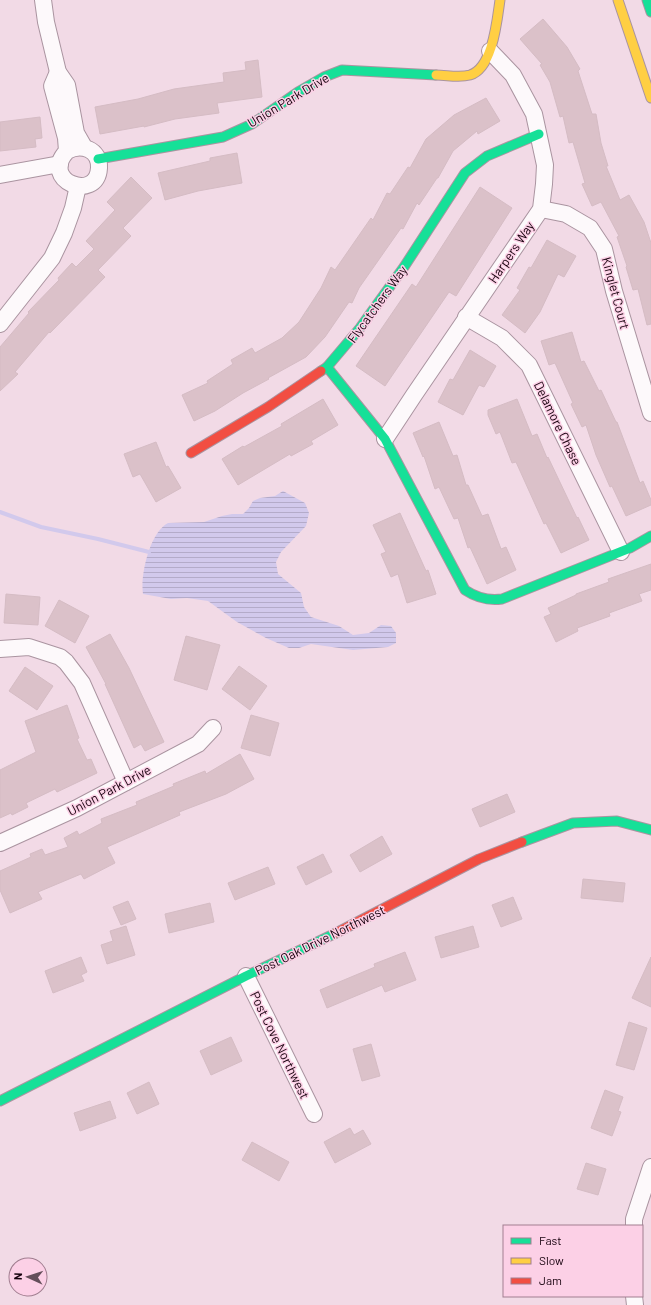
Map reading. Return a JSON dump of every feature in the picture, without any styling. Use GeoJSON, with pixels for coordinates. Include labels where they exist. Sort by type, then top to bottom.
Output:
{"type":"FeatureCollection","features":[{"type":"Feature","properties":{"kind":"street"},"geometry":{"type":"LineString","coordinates":[[43,0],[46,22],[58,72],[67,85],[76,133],[84,147]]}},
{"type":"Feature","properties":{"kind":"street","name":"Union Park Drive"},"geometry":{"type":"LineString","coordinates":[[98,159],[223,137],[252,124],[298,92],[324,77],[342,70],[460,76],[472,74],[483,64],[490,51],[494,37],[500,0]]}},
{"type":"Feature","properties":{"kind":"street"},"geometry":{"type":"LineString","coordinates":[[618,0],[651,98]]}},
{"type":"Feature","properties":{"kind":"street"},"geometry":{"type":"LineString","coordinates":[[647,0],[651,12]]}},
{"type":"Feature","properties":{"kind":"street","name":"Harpers Way"},"geometry":{"type":"LineString","coordinates":[[385,439],[541,209],[545,165],[534,114],[513,75],[490,51]]}},
{"type":"Feature","properties":{"kind":"street"},"geometry":{"type":"LineString","coordinates":[[0,175],[63,157],[72,148],[84,147],[90,150],[98,159],[99,169],[96,178],[91,183],[82,186],[72,185],[66,181],[60,171],[63,157],[66,138],[52,86],[58,72]]}},
{"type":"Feature","properties":{"kind":"street","name":"Flycatchers Way"},"geometry":{"type":"LineString","coordinates":[[191,453],[268,408],[327,367],[365,322],[404,267],[465,173],[487,156],[539,134]]}},
{"type":"Feature","properties":{"kind":"street"},"geometry":{"type":"LineString","coordinates":[[0,324],[52,258],[64,233],[73,208],[78,186]]}},
{"type":"Feature","properties":{"kind":"street","name":"Kinglet Court"},"geometry":{"type":"LineString","coordinates":[[541,209],[566,214],[590,228],[604,249],[614,291],[651,413]]}},
{"type":"Feature","properties":{"kind":"street","name":"Delamore Chase"},"geometry":{"type":"LineString","coordinates":[[466,318],[502,338],[529,365],[622,552]]}},
{"type":"Feature","properties":{"kind":"street"},"geometry":{"type":"LineString","coordinates":[[327,367],[385,439],[465,590],[476,598],[493,601],[502,599],[622,552],[651,536]]}},
{"type":"Feature","properties":{"kind":"street"},"geometry":{"type":"LineString","coordinates":[[0,650],[29,647],[60,657],[66,662],[82,683],[126,782]]}},
{"type":"Feature","properties":{"kind":"street","name":"Union Park Drive"},"geometry":{"type":"LineString","coordinates":[[0,843],[77,808],[198,744],[213,728]]}},
{"type":"Feature","properties":{"kind":"street","name":"Post Oak Drive Northwest"},"geometry":{"type":"LineString","coordinates":[[0,1101],[246,976],[326,938],[479,859],[573,823],[617,822],[651,830]]}},
{"type":"Feature","properties":{"kind":"street","name":"Post Cove Northwest"},"geometry":{"type":"LineString","coordinates":[[246,976],[314,1114]]}},
{"type":"Feature","properties":{"kind":"street"},"geometry":{"type":"LineString","coordinates":[[634,1225],[634,1219],[651,1167]]}},
{"type":"Feature","properties":{"kind":"shaded area"},"geometry":{"type":"Polygon","coordinates":[[[283,491],[305,503],[309,513],[306,526],[281,552],[276,562],[278,574],[301,593],[304,607],[311,617],[339,626],[353,635],[369,633],[381,625],[391,626],[396,633],[396,643],[388,647],[353,650],[311,644],[299,648],[289,648],[266,638],[237,622],[208,601],[187,598],[171,599],[143,594],[143,576],[151,544],[156,535],[168,523],[204,522],[222,516],[243,514],[253,501],[260,498],[275,496],[283,491]]]}},
{"type":"Feature","properties":{"kind":"building"},"geometry":{"type":"Polygon","coordinates":[[[543,19],[567,47],[580,69],[578,71],[592,114],[596,114],[601,143],[608,166],[606,166],[620,200],[629,195],[644,222],[651,243],[651,324],[647,325],[638,289],[633,290],[617,237],[619,236],[601,202],[592,206],[582,184],[585,183],[573,142],[569,143],[563,116],[560,117],[550,82],[540,65],[542,64],[520,39],[543,19]]]}},
{"type":"Feature","properties":{"kind":"building"},"geometry":{"type":"Polygon","coordinates":[[[258,60],[262,97],[217,103],[219,113],[175,119],[144,127],[100,134],[95,107],[138,99],[174,89],[224,82],[223,73],[246,70],[245,62],[258,60]]]}},
{"type":"Feature","properties":{"kind":"building"},"geometry":{"type":"Polygon","coordinates":[[[486,98],[500,121],[478,134],[477,131],[453,151],[438,178],[419,205],[417,203],[403,229],[401,228],[359,288],[352,303],[349,302],[325,337],[306,357],[268,378],[269,379],[243,393],[215,411],[194,421],[182,395],[208,383],[207,381],[233,364],[231,360],[252,348],[255,353],[282,338],[299,322],[321,288],[331,267],[335,270],[371,218],[373,220],[387,193],[390,194],[408,167],[410,168],[426,139],[454,115],[486,98]]]}},
{"type":"Feature","properties":{"kind":"building"},"geometry":{"type":"Polygon","coordinates":[[[40,117],[42,138],[35,139],[36,147],[0,151],[0,122],[40,117]]]}},
{"type":"Feature","properties":{"kind":"building"},"geometry":{"type":"Polygon","coordinates":[[[237,153],[242,183],[198,191],[165,200],[158,173],[210,161],[210,158],[237,153]]]}},
{"type":"Feature","properties":{"kind":"building"},"geometry":{"type":"Polygon","coordinates":[[[131,177],[152,198],[123,228],[131,236],[98,270],[105,277],[50,333],[49,332],[15,372],[18,374],[0,391],[0,347],[29,313],[28,312],[59,280],[58,278],[72,263],[76,267],[94,249],[86,241],[115,210],[107,202],[131,177]]]}},
{"type":"Feature","properties":{"kind":"building"},"geometry":{"type":"Polygon","coordinates":[[[480,187],[512,208],[456,296],[449,292],[385,386],[356,366],[412,284],[416,287],[480,187]]]}},
{"type":"Feature","properties":{"kind":"building"},"geometry":{"type":"Polygon","coordinates":[[[547,240],[576,256],[564,277],[558,274],[540,312],[525,333],[502,315],[520,290],[517,288],[529,267],[531,268],[547,240]]]}},
{"type":"Feature","properties":{"kind":"building"},"geometry":{"type":"Polygon","coordinates":[[[572,332],[581,362],[584,361],[599,391],[601,390],[617,422],[640,483],[643,481],[651,500],[651,505],[626,516],[612,486],[610,487],[596,455],[586,425],[582,427],[555,363],[549,365],[541,341],[572,332]]]}},
{"type":"Feature","properties":{"kind":"building"},"geometry":{"type":"Polygon","coordinates":[[[470,350],[496,366],[484,387],[479,385],[463,415],[438,402],[450,379],[453,380],[470,350]]]}},
{"type":"Feature","properties":{"kind":"building"},"geometry":{"type":"Polygon","coordinates":[[[323,399],[338,425],[311,441],[313,444],[291,456],[290,454],[238,485],[222,459],[243,446],[244,447],[282,426],[281,424],[323,399]]]}},
{"type":"Feature","properties":{"kind":"building"},"geometry":{"type":"Polygon","coordinates":[[[517,399],[532,436],[537,434],[547,458],[548,457],[589,540],[561,553],[546,523],[544,524],[516,462],[512,463],[500,432],[496,434],[488,415],[488,410],[517,399]]]}},
{"type":"Feature","properties":{"kind":"building"},"geometry":{"type":"Polygon","coordinates":[[[439,422],[453,456],[457,455],[466,485],[468,485],[482,516],[488,514],[501,549],[506,547],[516,570],[487,584],[470,547],[468,548],[458,518],[454,519],[439,487],[435,489],[424,456],[423,457],[413,433],[439,422]]]}},
{"type":"Feature","properties":{"kind":"building"},"geometry":{"type":"Polygon","coordinates":[[[156,442],[166,467],[168,466],[181,488],[156,502],[140,474],[133,477],[124,454],[156,442]]]}},
{"type":"Feature","properties":{"kind":"building"},"geometry":{"type":"Polygon","coordinates":[[[400,513],[426,571],[428,570],[436,594],[407,603],[398,574],[391,577],[381,554],[386,552],[373,525],[400,513]]]}},
{"type":"Feature","properties":{"kind":"building"},"geometry":{"type":"Polygon","coordinates":[[[651,564],[651,590],[639,594],[642,601],[609,613],[610,616],[577,628],[578,631],[556,642],[544,617],[551,614],[548,608],[576,594],[609,582],[608,579],[651,564]]]}},
{"type":"Feature","properties":{"kind":"building"},"geometry":{"type":"Polygon","coordinates":[[[6,594],[40,597],[38,625],[4,623],[6,594]]]}},
{"type":"Feature","properties":{"kind":"building"},"geometry":{"type":"Polygon","coordinates":[[[59,600],[89,616],[75,643],[45,626],[59,600]]]}},
{"type":"Feature","properties":{"kind":"building"},"geometry":{"type":"Polygon","coordinates":[[[110,634],[129,668],[164,742],[145,751],[141,744],[134,748],[106,684],[86,647],[110,634]]]}},
{"type":"Feature","properties":{"kind":"building"},"geometry":{"type":"Polygon","coordinates":[[[186,636],[220,645],[207,690],[174,680],[186,636]]]}},
{"type":"Feature","properties":{"kind":"building"},"geometry":{"type":"Polygon","coordinates":[[[239,666],[267,686],[250,710],[222,689],[239,666]]]}},
{"type":"Feature","properties":{"kind":"building"},"geometry":{"type":"Polygon","coordinates":[[[25,667],[53,686],[37,710],[9,691],[25,667]]]}},
{"type":"Feature","properties":{"kind":"building"},"geometry":{"type":"Polygon","coordinates":[[[67,705],[79,738],[77,739],[87,760],[91,759],[97,773],[57,792],[55,789],[26,803],[28,807],[12,815],[11,813],[0,818],[0,770],[36,752],[25,721],[67,705]]]}},
{"type":"Feature","properties":{"kind":"building"},"geometry":{"type":"Polygon","coordinates":[[[251,715],[279,723],[270,756],[241,748],[251,715]]]}},
{"type":"Feature","properties":{"kind":"building"},"geometry":{"type":"Polygon","coordinates":[[[240,754],[254,779],[226,794],[179,812],[180,815],[107,847],[115,863],[84,879],[81,874],[38,892],[42,899],[10,913],[0,890],[0,871],[31,857],[30,854],[42,849],[45,855],[68,847],[64,838],[77,831],[79,835],[102,823],[101,819],[137,805],[136,802],[174,786],[173,784],[205,771],[206,774],[240,754]]]}},
{"type":"Feature","properties":{"kind":"building"},"geometry":{"type":"Polygon","coordinates":[[[507,794],[515,812],[480,827],[472,809],[507,794]]]}},
{"type":"Feature","properties":{"kind":"building"},"geometry":{"type":"Polygon","coordinates":[[[382,836],[392,854],[360,872],[350,855],[382,836]]]}},
{"type":"Feature","properties":{"kind":"building"},"geometry":{"type":"Polygon","coordinates":[[[323,854],[332,872],[306,885],[297,867],[323,854]]]}},
{"type":"Feature","properties":{"kind":"building"},"geometry":{"type":"Polygon","coordinates":[[[268,867],[275,884],[235,900],[228,883],[268,867]]]}},
{"type":"Feature","properties":{"kind":"building"},"geometry":{"type":"Polygon","coordinates":[[[583,879],[625,883],[623,902],[581,898],[583,879]]]}},
{"type":"Feature","properties":{"kind":"building"},"geometry":{"type":"Polygon","coordinates":[[[513,897],[522,919],[501,927],[492,905],[513,897]]]}},
{"type":"Feature","properties":{"kind":"building"},"geometry":{"type":"Polygon","coordinates":[[[128,901],[136,919],[121,925],[113,907],[128,901]]]}},
{"type":"Feature","properties":{"kind":"building"},"geometry":{"type":"Polygon","coordinates":[[[210,903],[214,922],[169,933],[165,914],[210,903]]]}},
{"type":"Feature","properties":{"kind":"building"},"geometry":{"type":"Polygon","coordinates":[[[126,926],[135,955],[107,964],[101,945],[113,941],[110,931],[126,926]]]}},
{"type":"Feature","properties":{"kind":"building"},"geometry":{"type":"Polygon","coordinates":[[[473,926],[479,947],[441,958],[435,937],[473,926]]]}},
{"type":"Feature","properties":{"kind":"building"},"geometry":{"type":"Polygon","coordinates":[[[405,952],[416,980],[385,992],[382,985],[327,1008],[320,990],[375,967],[374,964],[405,952]]]}},
{"type":"Feature","properties":{"kind":"building"},"geometry":{"type":"Polygon","coordinates":[[[81,957],[87,972],[81,975],[84,981],[53,993],[45,971],[81,957]]]}},
{"type":"Feature","properties":{"kind":"building"},"geometry":{"type":"Polygon","coordinates":[[[651,957],[651,1007],[632,998],[651,957]]]}},
{"type":"Feature","properties":{"kind":"building"},"geometry":{"type":"Polygon","coordinates":[[[629,1022],[647,1028],[634,1070],[616,1065],[629,1022]]]}},
{"type":"Feature","properties":{"kind":"building"},"geometry":{"type":"Polygon","coordinates":[[[231,1037],[242,1061],[211,1075],[200,1051],[231,1037]]]}},
{"type":"Feature","properties":{"kind":"building"},"geometry":{"type":"Polygon","coordinates":[[[371,1044],[380,1076],[362,1081],[353,1049],[371,1044]]]}},
{"type":"Feature","properties":{"kind":"building"},"geometry":{"type":"Polygon","coordinates":[[[149,1082],[159,1104],[137,1114],[127,1093],[149,1082]]]}},
{"type":"Feature","properties":{"kind":"building"},"geometry":{"type":"Polygon","coordinates":[[[605,1090],[623,1097],[618,1111],[621,1112],[612,1136],[591,1128],[605,1090]]]}},
{"type":"Feature","properties":{"kind":"building"},"geometry":{"type":"Polygon","coordinates":[[[110,1101],[116,1118],[80,1131],[74,1113],[110,1101]]]}},
{"type":"Feature","properties":{"kind":"building"},"geometry":{"type":"Polygon","coordinates":[[[350,1128],[354,1135],[363,1130],[371,1144],[335,1163],[324,1142],[350,1128]]]}},
{"type":"Feature","properties":{"kind":"building"},"geometry":{"type":"Polygon","coordinates":[[[252,1142],[289,1162],[279,1181],[242,1160],[252,1142]]]}},
{"type":"Feature","properties":{"kind":"building"},"geometry":{"type":"Polygon","coordinates":[[[586,1163],[606,1169],[598,1195],[577,1189],[586,1163]]]}},
{"type":"Feature","properties":{"kind":"waterway"},"geometry":{"type":"LineString","coordinates":[[0,512],[41,527],[149,552]]}},
{"type":"Feature","properties":{"kind":"traffic: fast"},"geometry":{"type":"LineString","coordinates":[[647,0],[651,12]]}},
{"type":"Feature","properties":{"kind":"traffic: fast"},"geometry":{"type":"LineString","coordinates":[[98,159],[223,137],[252,124],[298,92],[324,77],[342,70],[436,75]]}},
{"type":"Feature","properties":{"kind":"traffic: fast"},"geometry":{"type":"LineString","coordinates":[[321,371],[327,367],[360,328],[404,267],[465,173],[487,156],[539,134]]}},
{"type":"Feature","properties":{"kind":"traffic: fast"},"geometry":{"type":"LineString","coordinates":[[327,367],[385,439],[465,590],[469,593],[478,597],[492,600],[502,599],[630,548],[651,536]]}},
{"type":"Feature","properties":{"kind":"traffic: fast"},"geometry":{"type":"LineString","coordinates":[[522,842],[573,823],[617,821],[651,830]]}},
{"type":"Feature","properties":{"kind":"traffic: fast"},"geometry":{"type":"LineString","coordinates":[[0,1101],[246,976],[336,933]]}},
{"type":"Feature","properties":{"kind":"traffic: slow"},"geometry":{"type":"LineString","coordinates":[[436,75],[466,76],[478,71],[489,53],[495,31],[500,0]]}},
{"type":"Feature","properties":{"kind":"traffic: slow"},"geometry":{"type":"LineString","coordinates":[[618,0],[651,98]]}},
{"type":"Feature","properties":{"kind":"traffic: jam"},"geometry":{"type":"LineString","coordinates":[[191,453],[268,407],[321,371]]}},
{"type":"Feature","properties":{"kind":"traffic: jam"},"geometry":{"type":"LineString","coordinates":[[336,933],[479,859],[522,842]]}}]}
